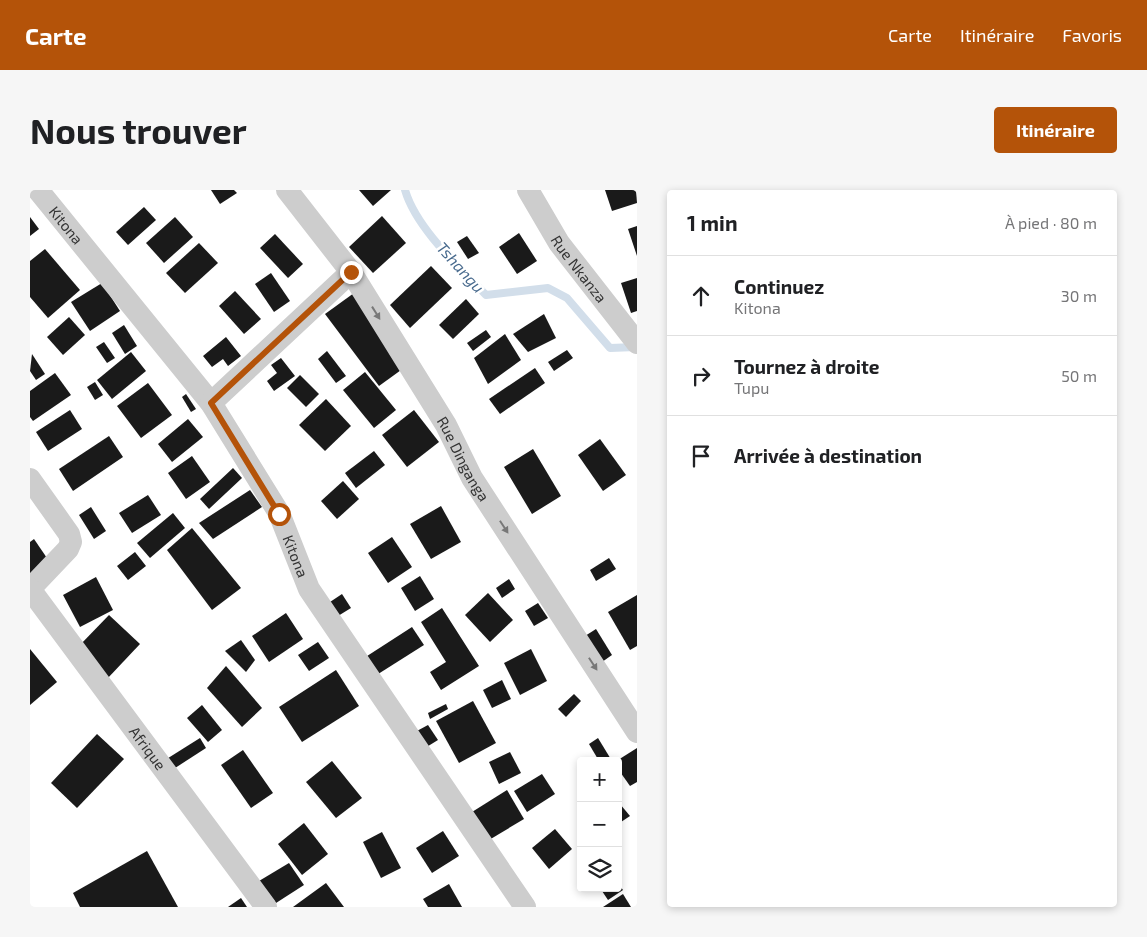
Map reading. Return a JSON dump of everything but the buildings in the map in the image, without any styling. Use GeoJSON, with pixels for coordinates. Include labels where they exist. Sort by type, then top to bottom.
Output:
{"type":"FeatureCollection","features":[{"type":"Feature","properties":{"kind":"street","name":"Kitona"},"geometry":{"type":"LineString","coordinates":[[38,190],[211,403],[279,514],[309,590],[525,907]]}},
{"type":"Feature","properties":{"kind":"street","name":"Rue Dinganga"},"geometry":{"type":"LineString","coordinates":[[287,190],[351,272],[446,426],[472,478],[637,732]]}},
{"type":"Feature","properties":{"kind":"street","name":"Rue Nkanza"},"geometry":{"type":"LineString","coordinates":[[528,190],[559,243],[637,343]]}},
{"type":"Feature","properties":{"kind":"street"},"geometry":{"type":"LineString","coordinates":[[211,403],[351,272]]}},
{"type":"Feature","properties":{"kind":"street","name":"Afrique"},"geometry":{"type":"LineString","coordinates":[[30,479],[69,534],[72,542],[68,549],[30,589],[266,907]]}},
{"type":"Feature","properties":{"kind":"waterway","name":"Tshangu"},"geometry":{"type":"LineString","coordinates":[[405,190],[418,218],[428,233],[486,295],[548,288],[567,298],[610,348],[636,347]]}},
{"type":"Feature","properties":{"kind":"route"},"geometry":{"type":"LineString","coordinates":[[279,514],[211,403],[351,272]]}}]}
